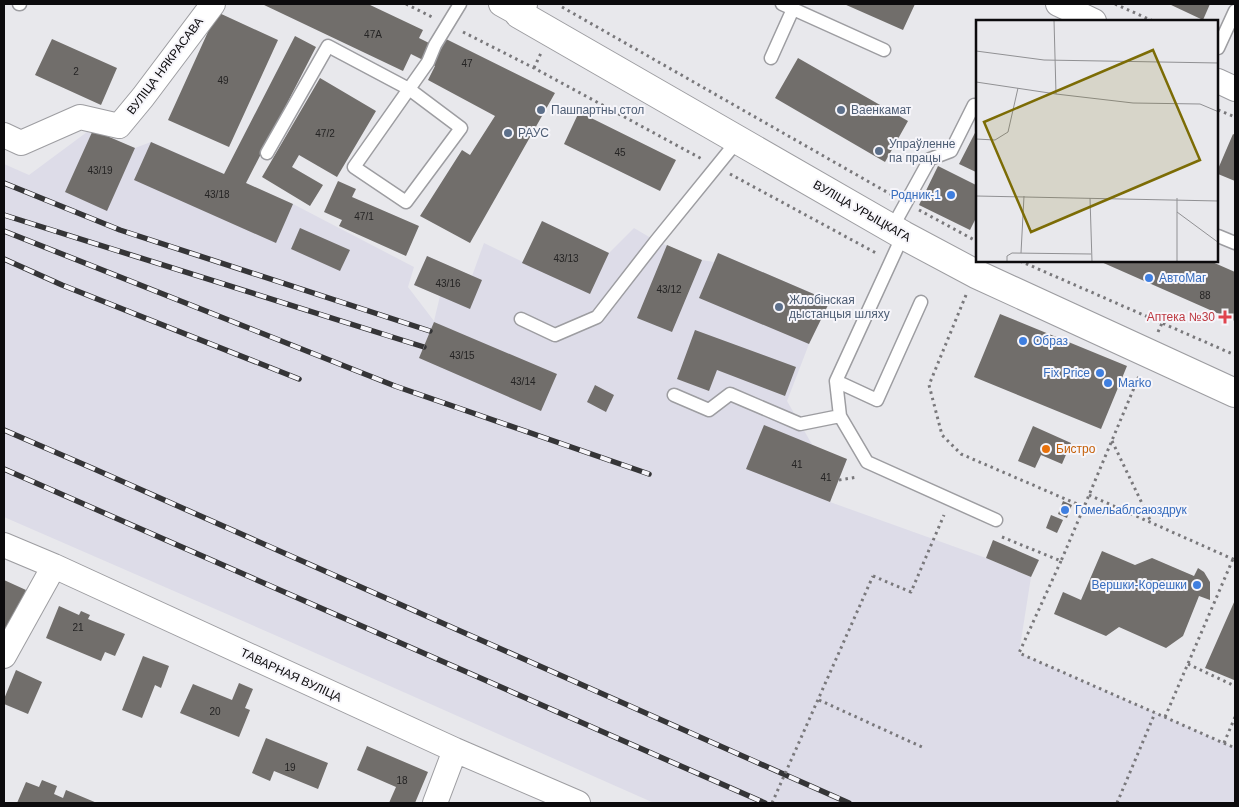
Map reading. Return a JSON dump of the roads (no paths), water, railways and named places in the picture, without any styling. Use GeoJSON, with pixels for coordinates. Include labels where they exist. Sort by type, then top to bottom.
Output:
{"type":"FeatureCollection","features":[{"type":"Feature","properties":{"kind":"main road","name":"ВУЛІЦА УРЫЦКАГА"},"geometry":{"type":"LineString","coordinates":[[514,7],[897,232],[976,274],[1235,393]]}},
{"type":"Feature","properties":{"kind":"street","name":"ВУЛІЦА НЯКРАСАВА"},"geometry":{"type":"LineString","coordinates":[[4,135],[21,143],[80,117],[119,126],[213,4]]}},
{"type":"Feature","properties":{"kind":"street"},"geometry":{"type":"LineString","coordinates":[[1058,4],[1092,20]]}},
{"type":"Feature","properties":{"kind":"street"},"geometry":{"type":"LineString","coordinates":[[1219,81],[1235,88]]}},
{"type":"Feature","properties":{"kind":"street","name":"ТАВАРНАЯ ВУЛІЦА"},"geometry":{"type":"LineString","coordinates":[[4,544],[572,802]]}},
{"type":"Feature","properties":{"kind":"street"},"geometry":{"type":"LineString","coordinates":[[4,656],[54,566]]}},
{"type":"Feature","properties":{"kind":"street"},"geometry":{"type":"LineString","coordinates":[[435,803],[455,750]]}},
{"type":"Feature","properties":{"kind":"lane"},"geometry":{"type":"LineString","coordinates":[[267,153],[328,46],[409,88],[461,128],[406,202],[354,167],[409,88],[428,62],[435,45],[460,4]]}},
{"type":"Feature","properties":{"kind":"lane"},"geometry":{"type":"LineString","coordinates":[[771,58],[788,6],[884,50]]}},
{"type":"Feature","properties":{"kind":"lane"},"geometry":{"type":"LineString","coordinates":[[1219,46],[1235,11]]}},
{"type":"Feature","properties":{"kind":"lane"},"geometry":{"type":"LineString","coordinates":[[974,106],[952,151],[930,159],[906,203],[897,232],[836,380],[840,416],[867,462],[996,520]]}},
{"type":"Feature","properties":{"kind":"lane"},"geometry":{"type":"LineString","coordinates":[[521,319],[556,335],[597,317],[738,140]]}},
{"type":"Feature","properties":{"kind":"lane"},"geometry":{"type":"LineString","coordinates":[[1219,236],[1235,243]]}},
{"type":"Feature","properties":{"kind":"lane"},"geometry":{"type":"LineString","coordinates":[[836,380],[877,400],[921,302]]}},
{"type":"Feature","properties":{"kind":"lane"},"geometry":{"type":"LineString","coordinates":[[674,394],[709,410],[730,394],[800,424],[840,416]]}},
{"type":"Feature","properties":{"kind":"railway"},"geometry":{"type":"LineString","coordinates":[[4,183],[120,230],[430,331]]}},
{"type":"Feature","properties":{"kind":"railway"},"geometry":{"type":"LineString","coordinates":[[4,215],[424,347]]}},
{"type":"Feature","properties":{"kind":"railway"},"geometry":{"type":"LineString","coordinates":[[4,231],[395,386],[649,474]]}},
{"type":"Feature","properties":{"kind":"railway"},"geometry":{"type":"LineString","coordinates":[[4,259],[62,285],[299,379]]}},
{"type":"Feature","properties":{"kind":"railway"},"geometry":{"type":"LineString","coordinates":[[4,430],[849,803]]}},
{"type":"Feature","properties":{"kind":"railway"},"geometry":{"type":"LineString","coordinates":[[4,469],[765,803]]}},
{"type":"Feature","properties":{"kind":"place","name":"Пашпартны стол"},"geometry":{"type":"Point","coordinates":[541,110]}},
{"type":"Feature","properties":{"kind":"place","name":"Ваенкамат"},"geometry":{"type":"Point","coordinates":[841,110]}},
{"type":"Feature","properties":{"kind":"place","name":"РАУС"},"geometry":{"type":"Point","coordinates":[508,133]}},
{"type":"Feature","properties":{"kind":"place","name":"Упраўленне па працы"},"geometry":{"type":"Point","coordinates":[879,151]}},
{"type":"Feature","properties":{"kind":"place","name":"Родник-1"},"geometry":{"type":"Point","coordinates":[951,195]}},
{"type":"Feature","properties":{"kind":"place","name":"АвтоМаг"},"geometry":{"type":"Point","coordinates":[1149,278]}},
{"type":"Feature","properties":{"kind":"place","name":"Жлобінская дыстанцыя шляху"},"geometry":{"type":"Point","coordinates":[779,307]}},
{"type":"Feature","properties":{"kind":"place","name":"Аптека №30"},"geometry":{"type":"Point","coordinates":[1225,317]}},
{"type":"Feature","properties":{"kind":"place","name":"Образ"},"geometry":{"type":"Point","coordinates":[1023,341]}},
{"type":"Feature","properties":{"kind":"place","name":"Fix Price"},"geometry":{"type":"Point","coordinates":[1100,373]}},
{"type":"Feature","properties":{"kind":"place","name":"Marko"},"geometry":{"type":"Point","coordinates":[1108,383]}},
{"type":"Feature","properties":{"kind":"place","name":"Бистро"},"geometry":{"type":"Point","coordinates":[1046,449]}},
{"type":"Feature","properties":{"kind":"place","name":"Гомельаблсаюздрук"},"geometry":{"type":"Point","coordinates":[1065,510]}},
{"type":"Feature","properties":{"kind":"place","name":"Вершки-Корешки"},"geometry":{"type":"Point","coordinates":[1197,585]}}]}
